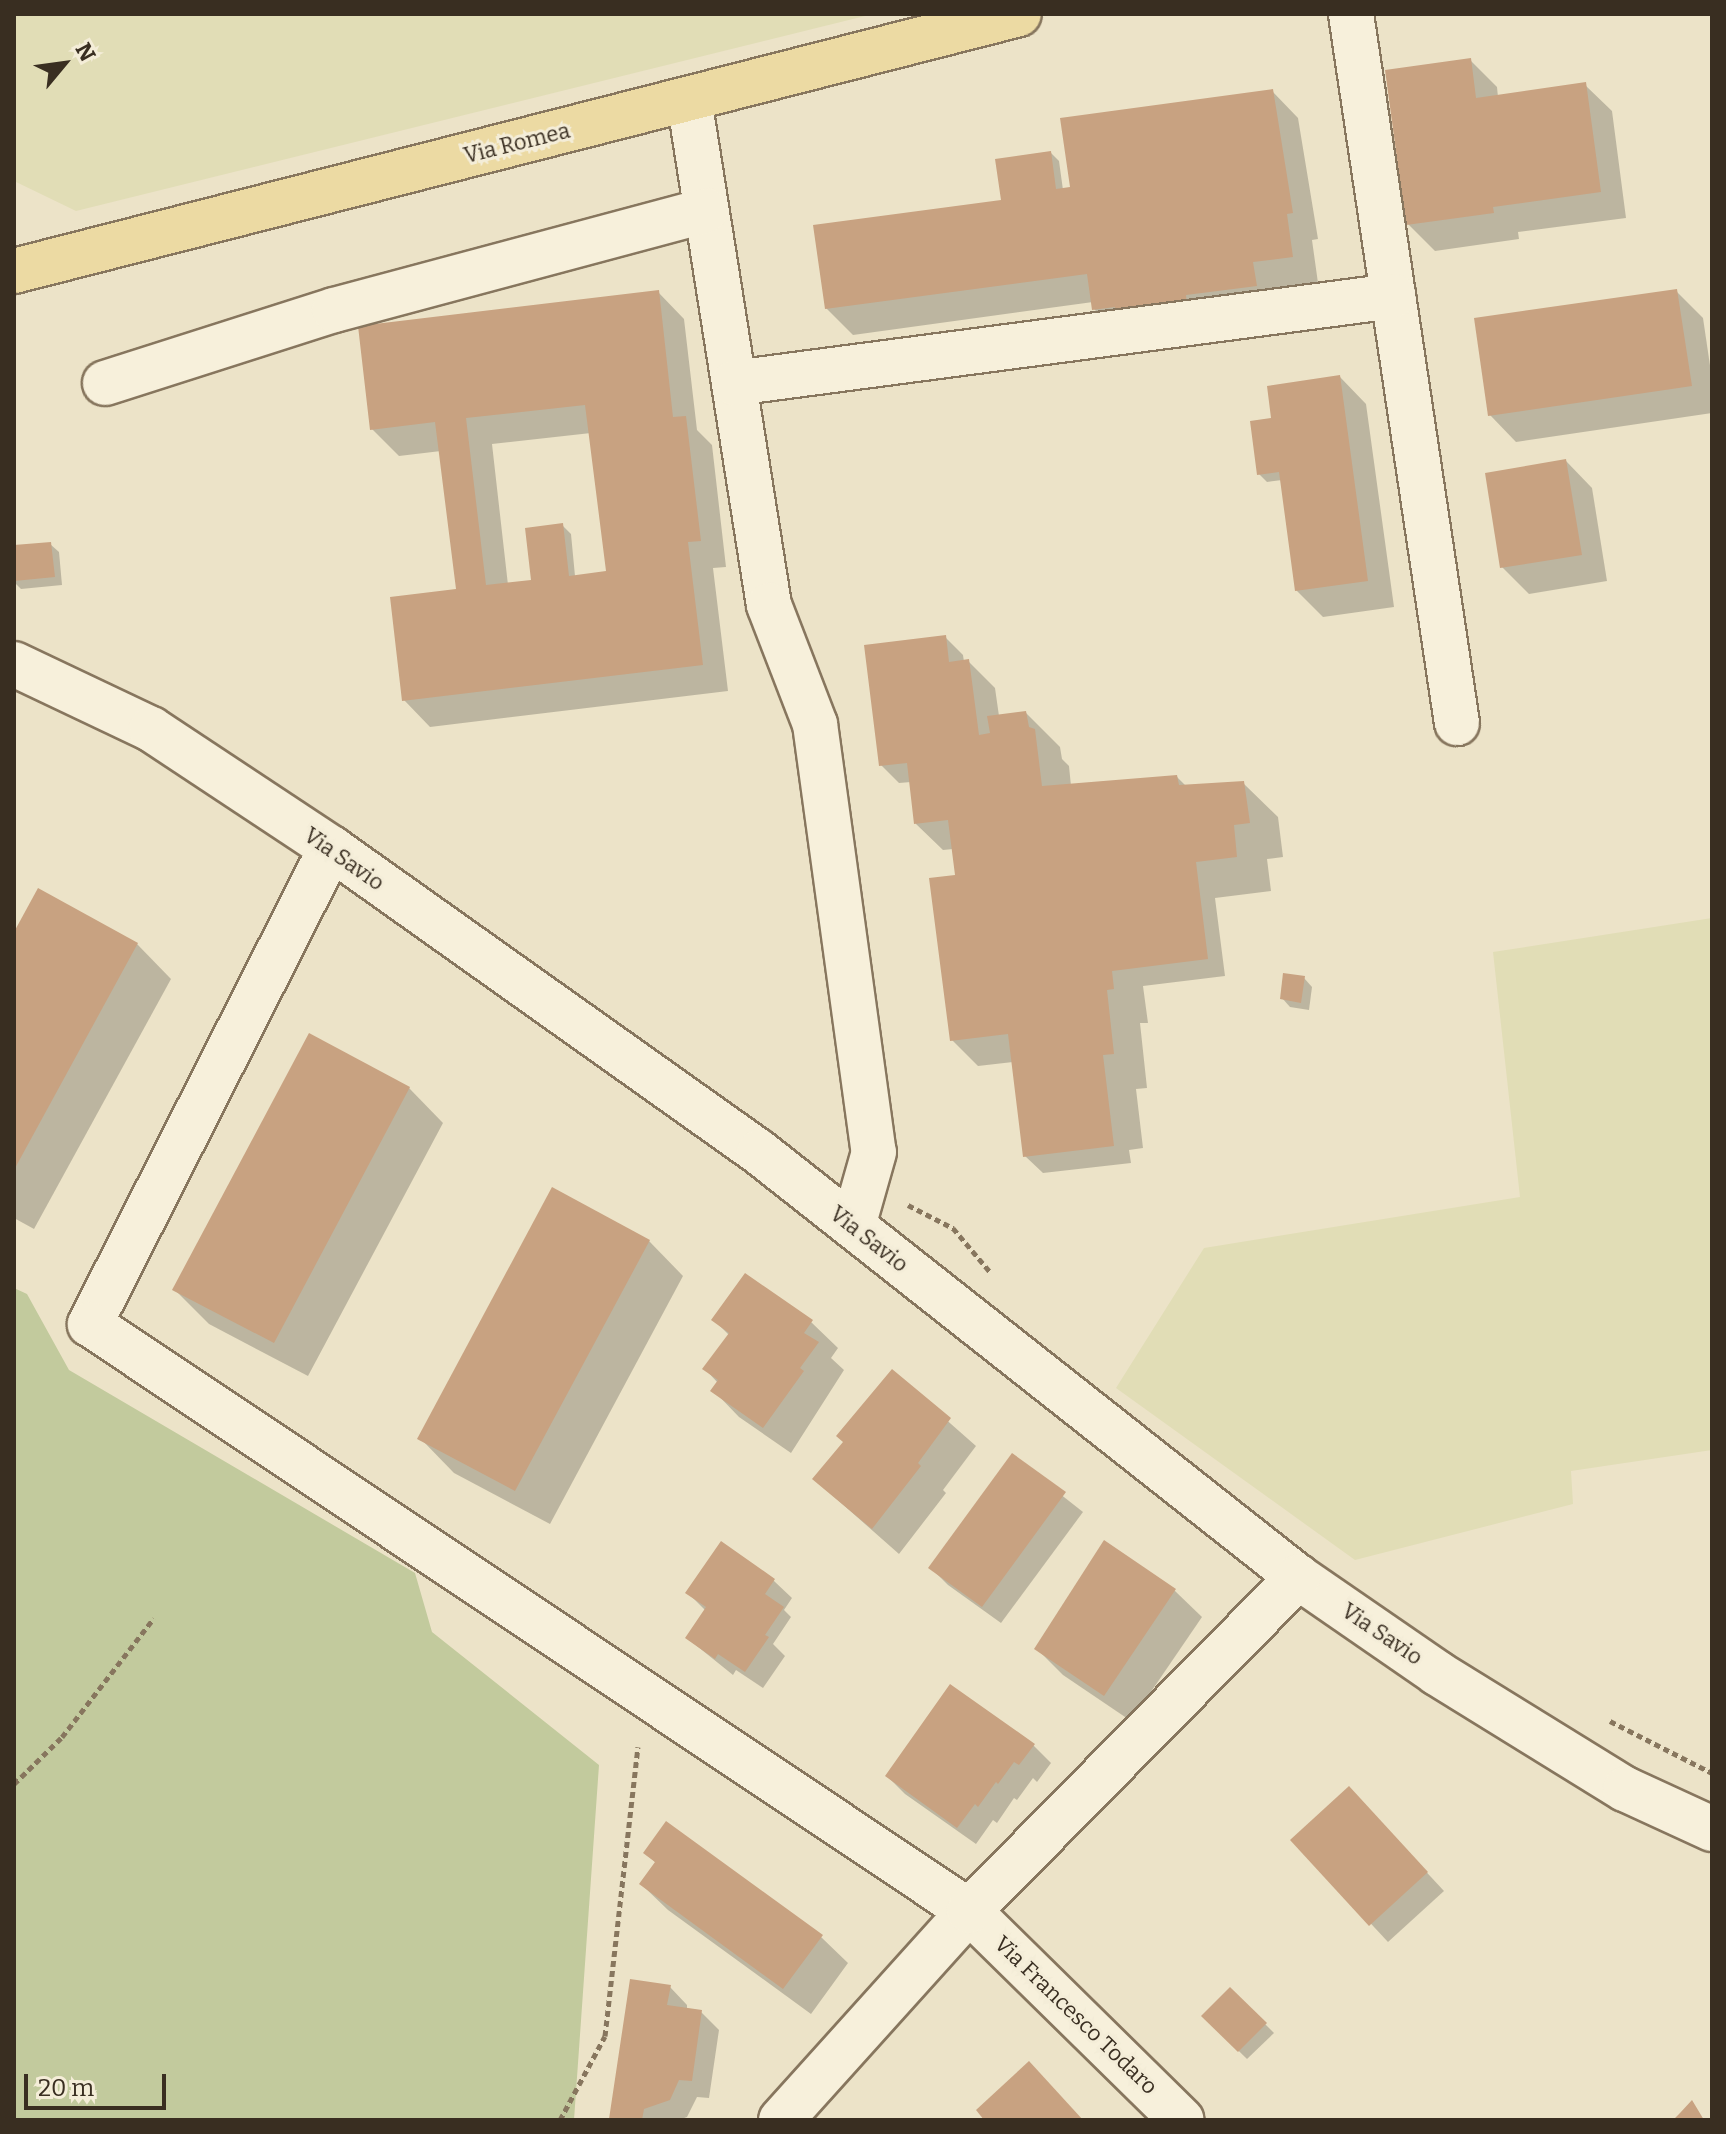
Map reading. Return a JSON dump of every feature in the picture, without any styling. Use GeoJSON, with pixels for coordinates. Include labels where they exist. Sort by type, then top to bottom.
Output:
{"type":"FeatureCollection","features":[{"type":"Feature","properties":{"kind":"main road","name":"Via Romea"},"geometry":{"type":"LineString","coordinates":[[14,271],[1019,14]]}},
{"type":"Feature","properties":{"kind":"street"},"geometry":{"type":"LineString","coordinates":[[1351,14],[1457,723]]}},
{"type":"Feature","properties":{"kind":"street"},"geometry":{"type":"LineString","coordinates":[[689,99],[769,605],[815,724],[874,1152],[853,1226]]}},
{"type":"Feature","properties":{"kind":"street"},"geometry":{"type":"LineString","coordinates":[[105,383],[334,310],[706,210]]}},
{"type":"Feature","properties":{"kind":"street"},"geometry":{"type":"LineString","coordinates":[[734,383],[1393,296]]}},
{"type":"Feature","properties":{"kind":"street","name":"Via Savio"},"geometry":{"type":"LineString","coordinates":[[14,664],[151,729],[331,848],[759,1152],[1298,1577],[1437,1673],[1625,1789],[1712,1829]]}},
{"type":"Feature","properties":{"kind":"street","name":"Via Francesco Todaro"},"geometry":{"type":"LineString","coordinates":[[331,848],[90,1324],[969,1911],[1182,2120]]}},
{"type":"Feature","properties":{"kind":"street"},"geometry":{"type":"LineString","coordinates":[[781,2120],[969,1911],[1298,1577]]}},
{"type":"Feature","properties":{"kind":"path"},"geometry":{"type":"LineString","coordinates":[[14,1784],[62,1737],[154,1618]]}},
{"type":"Feature","properties":{"kind":"path"},"geometry":{"type":"LineString","coordinates":[[560,2120],[605,2036],[644,1694]]}},
{"type":"Feature","properties":{"kind":"shaded area"},"geometry":{"type":"Polygon","coordinates":[[[14,14],[873,14],[76,211],[14,181],[14,14]]]}},
{"type":"Feature","properties":{"kind":"shaded area"},"geometry":{"type":"Polygon","coordinates":[[[1712,918],[1712,1450],[1571,1471],[1573,1504],[1355,1560],[1116,1388],[1204,1248],[1520,1197],[1493,952],[1712,918]]]}},
{"type":"Feature","properties":{"kind":"green space"},"geometry":{"type":"Polygon","coordinates":[[[14,1288],[27,1294],[69,1370],[415,1573],[432,1632],[599,1765],[574,2120],[14,2120],[14,1288]]]}},
{"type":"Feature","properties":{"kind":"building"},"geometry":{"type":"Polygon","coordinates":[[[1471,58],[1476,98],[1586,82],[1601,192],[1493,207],[1494,213],[1406,225],[1385,70],[1471,58]]]}},
{"type":"Feature","properties":{"kind":"building"},"geometry":{"type":"Polygon","coordinates":[[[1273,89],[1293,213],[1287,214],[1293,257],[1253,262],[1257,286],[1186,295],[1188,317],[1117,327],[1115,307],[1092,310],[1087,274],[825,309],[813,225],[1001,200],[995,159],[1051,151],[1056,189],[1070,187],[1060,118],[1273,89]]]}},
{"type":"Feature","properties":{"kind":"building"},"geometry":{"type":"Polygon","coordinates":[[[1677,289],[1692,386],[1488,416],[1474,318],[1677,289]]]}},
{"type":"Feature","properties":{"kind":"building"},"geometry":{"type":"Polygon","coordinates":[[[659,290],[673,417],[686,416],[701,541],[688,542],[703,665],[402,701],[390,597],[456,589],[435,422],[370,430],[358,326],[659,290]],[[585,405],[466,418],[486,585],[531,580],[525,528],[563,523],[569,576],[606,571],[585,405]]]}},
{"type":"Feature","properties":{"kind":"building"},"geometry":{"type":"Polygon","coordinates":[[[1340,375],[1368,581],[1295,591],[1279,472],[1257,475],[1250,421],[1271,418],[1267,386],[1340,375]]]}},
{"type":"Feature","properties":{"kind":"building"},"geometry":{"type":"Polygon","coordinates":[[[1566,459],[1582,555],[1500,568],[1485,473],[1566,459]]]}},
{"type":"Feature","properties":{"kind":"building"},"geometry":{"type":"Polygon","coordinates":[[[51,542],[55,577],[14,581],[14,545],[51,542]]]}},
{"type":"Feature","properties":{"kind":"building"},"geometry":{"type":"Polygon","coordinates":[[[946,635],[949,662],[969,659],[979,735],[990,733],[987,716],[1026,711],[1029,727],[1035,729],[1042,786],[1177,775],[1179,785],[1244,781],[1250,823],[1234,825],[1237,857],[1196,862],[1208,959],[1112,971],[1114,989],[1107,990],[1114,1054],[1103,1055],[1114,1146],[1023,1157],[1008,1034],[950,1041],[929,878],[955,875],[948,820],[914,824],[907,763],[879,766],[864,645],[946,635]]]}},
{"type":"Feature","properties":{"kind":"building"},"geometry":{"type":"Polygon","coordinates":[[[38,888],[138,943],[14,1170],[14,932],[38,888]]]}},
{"type":"Feature","properties":{"kind":"building"},"geometry":{"type":"Polygon","coordinates":[[[1283,973],[1305,976],[1301,1003],[1280,999],[1283,973]]]}},
{"type":"Feature","properties":{"kind":"building"},"geometry":{"type":"Polygon","coordinates":[[[309,1033],[410,1087],[274,1343],[172,1290],[309,1033]]]}},
{"type":"Feature","properties":{"kind":"building"},"geometry":{"type":"Polygon","coordinates":[[[552,1187],[650,1240],[515,1491],[417,1439],[552,1187]]]}},
{"type":"Feature","properties":{"kind":"building"},"geometry":{"type":"Polygon","coordinates":[[[745,1273],[813,1320],[804,1333],[819,1342],[800,1368],[804,1371],[763,1428],[710,1391],[718,1380],[702,1369],[729,1333],[711,1320],[745,1273]]]}},
{"type":"Feature","properties":{"kind":"building"},"geometry":{"type":"Polygon","coordinates":[[[892,1369],[951,1418],[918,1463],[921,1466],[872,1529],[812,1479],[843,1442],[836,1436],[892,1369]]]}},
{"type":"Feature","properties":{"kind":"building"},"geometry":{"type":"Polygon","coordinates":[[[1012,1453],[1066,1492],[982,1607],[928,1568],[1012,1453]]]}},
{"type":"Feature","properties":{"kind":"building"},"geometry":{"type":"Polygon","coordinates":[[[1104,1540],[1176,1589],[1104,1696],[1034,1649],[1104,1540]]]}},
{"type":"Feature","properties":{"kind":"building"},"geometry":{"type":"Polygon","coordinates":[[[721,1541],[775,1579],[765,1594],[784,1607],[765,1635],[769,1637],[745,1672],[718,1654],[715,1659],[685,1638],[706,1607],[685,1593],[721,1541]]]}},
{"type":"Feature","properties":{"kind":"building"},"geometry":{"type":"Polygon","coordinates":[[[950,1684],[1035,1744],[1019,1765],[1014,1762],[978,1807],[975,1804],[957,1828],[885,1776],[950,1684]]]}},
{"type":"Feature","properties":{"kind":"building"},"geometry":{"type":"Polygon","coordinates":[[[1349,1786],[1428,1872],[1369,1926],[1290,1840],[1349,1786]]]}},
{"type":"Feature","properties":{"kind":"building"},"geometry":{"type":"Polygon","coordinates":[[[666,1821],[823,1935],[783,1989],[639,1884],[655,1862],[643,1853],[666,1821]]]}},
{"type":"Feature","properties":{"kind":"building"},"geometry":{"type":"Polygon","coordinates":[[[630,1979],[671,1985],[667,2005],[702,2010],[692,2081],[679,2080],[670,2100],[644,2109],[642,2120],[614,2120],[609,2119],[630,1979]]]}},
{"type":"Feature","properties":{"kind":"building"},"geometry":{"type":"Polygon","coordinates":[[[1230,1987],[1267,2023],[1238,2052],[1201,2016],[1230,1987]]]}},
{"type":"Feature","properties":{"kind":"building"},"geometry":{"type":"Polygon","coordinates":[[[1029,2061],[1083,2120],[984,2120],[976,2110],[1029,2061]]]}},
{"type":"Feature","properties":{"kind":"building"},"geometry":{"type":"Polygon","coordinates":[[[1692,2100],[1704,2120],[1673,2120],[1680,2113],[1692,2100]]]}}]}
